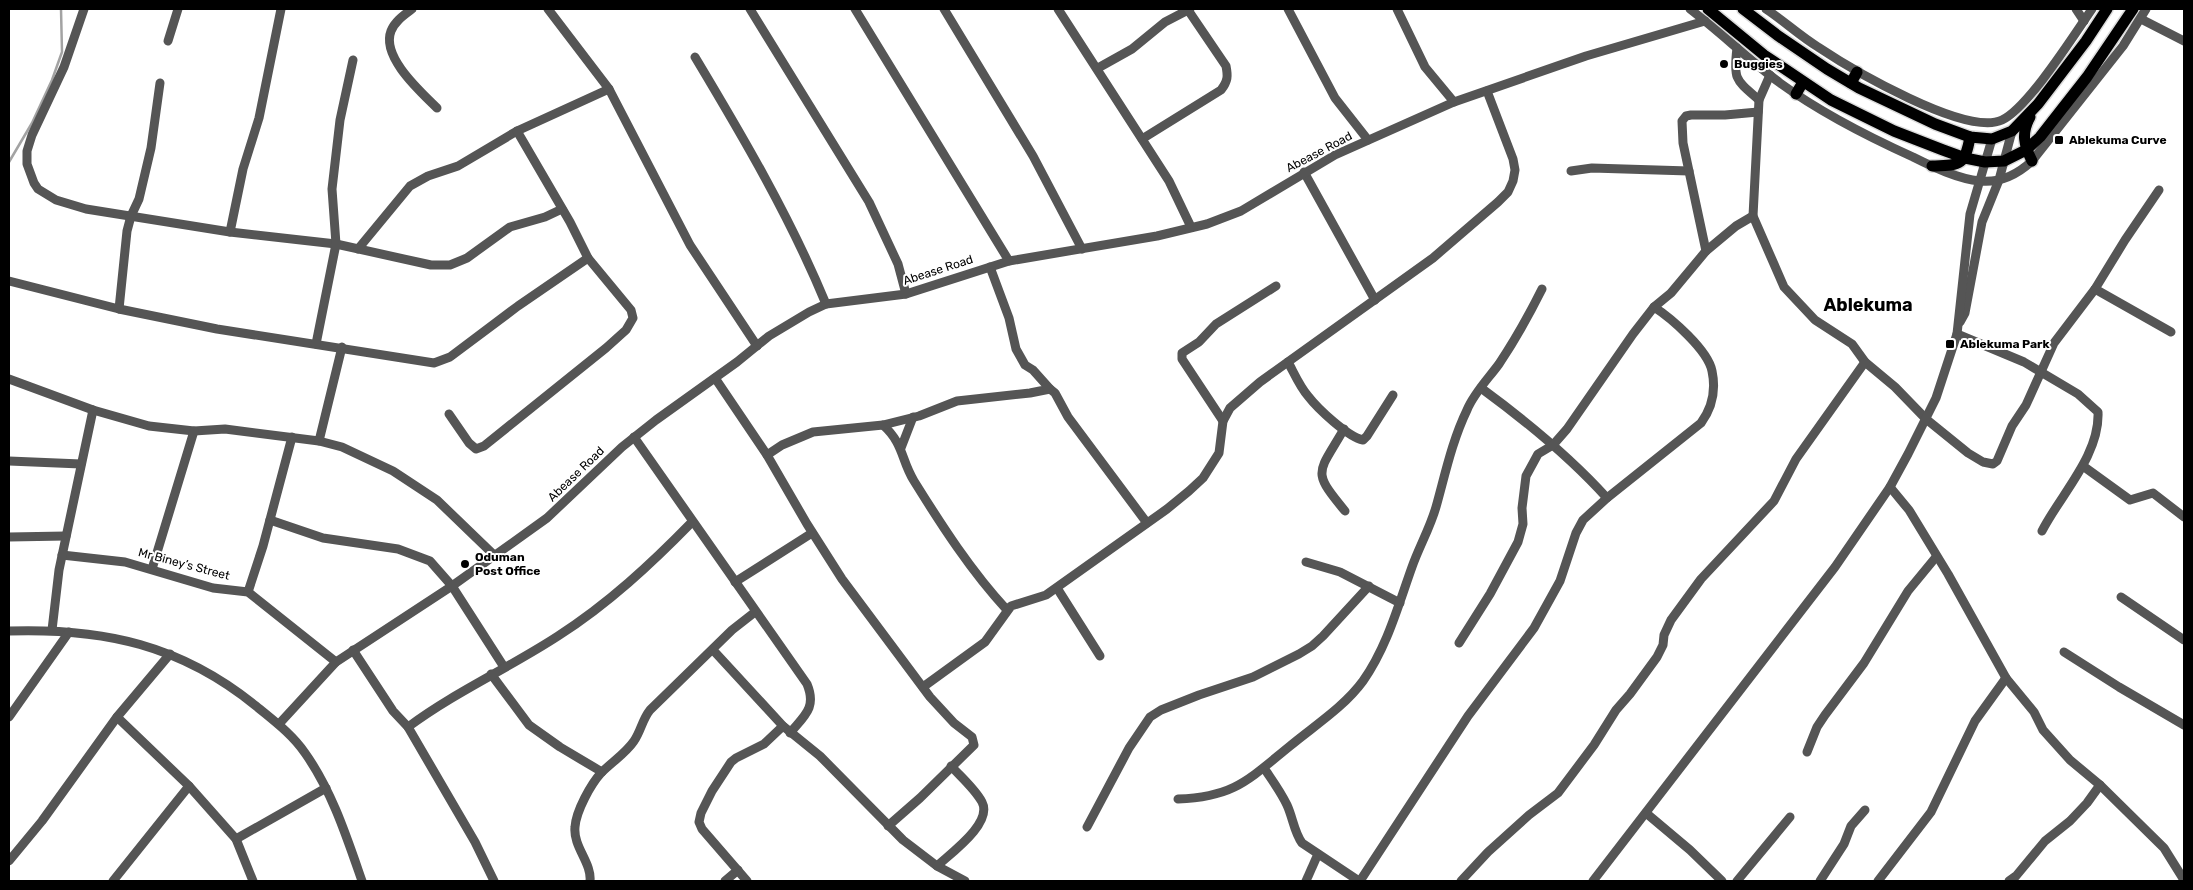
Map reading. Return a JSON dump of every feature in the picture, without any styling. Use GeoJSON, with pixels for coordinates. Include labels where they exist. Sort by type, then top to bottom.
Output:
{"type":"FeatureCollection","features":[{"type":"Feature","properties":{"kind":"main road"},"geometry":{"type":"LineString","coordinates":[[1708,9],[1764,55],[1831,100],[1886,127],[1965,158],[1985,162],[2004,161],[2026,150],[2040,137],[2087,77],[2133,9]]}},
{"type":"Feature","properties":{"kind":"main road"},"geometry":{"type":"LineString","coordinates":[[1743,9],[1777,35],[1851,83],[1935,124],[1970,137],[1992,139],[2012,131],[2038,104],[2086,41],[2107,9]]}},
{"type":"Feature","properties":{"kind":"main road"},"geometry":{"type":"LineString","coordinates":[[1851,83],[1857,72]]}},
{"type":"Feature","properties":{"kind":"main road"},"geometry":{"type":"LineString","coordinates":[[1796,94],[1803,82]]}},
{"type":"Feature","properties":{"kind":"main road"},"geometry":{"type":"LineString","coordinates":[[2032,162],[2026,150],[2023,137],[2024,130],[2038,104]]}},
{"type":"Feature","properties":{"kind":"main road"},"geometry":{"type":"LineString","coordinates":[[1932,166],[1956,165],[1965,158],[1970,137]]}},
{"type":"Feature","properties":{"kind":"street"},"geometry":{"type":"LineString","coordinates":[[84,9],[64,67],[32,135],[27,150],[28,164],[38,189],[56,200],[86,209],[230,232],[336,244],[431,265],[450,265],[467,258],[510,227],[545,217],[562,209]]}},
{"type":"Feature","properties":{"kind":"street"},"geometry":{"type":"LineString","coordinates":[[168,41],[178,9]]}},
{"type":"Feature","properties":{"kind":"street"},"geometry":{"type":"LineString","coordinates":[[230,232],[243,169],[259,118],[281,9]]}},
{"type":"Feature","properties":{"kind":"street"},"geometry":{"type":"LineString","coordinates":[[412,9],[397,20],[391,30],[388,40],[390,51],[414,85],[437,108]]}},
{"type":"Feature","properties":{"kind":"street"},"geometry":{"type":"LineString","coordinates":[[548,9],[609,89],[690,245],[757,346]]}},
{"type":"Feature","properties":{"kind":"street"},"geometry":{"type":"LineString","coordinates":[[750,9],[869,202],[898,264],[906,294]]}},
{"type":"Feature","properties":{"kind":"street"},"geometry":{"type":"LineString","coordinates":[[855,9],[1009,261]]}},
{"type":"Feature","properties":{"kind":"street"},"geometry":{"type":"LineString","coordinates":[[944,9],[1033,156],[1082,249]]}},
{"type":"Feature","properties":{"kind":"street"},"geometry":{"type":"LineString","coordinates":[[1058,9],[1098,68],[1169,181],[1191,227]]}},
{"type":"Feature","properties":{"kind":"street"},"geometry":{"type":"LineString","coordinates":[[1098,68],[1132,48],[1165,22],[1189,9],[1226,66],[1228,77],[1226,84],[1221,90],[1142,139]]}},
{"type":"Feature","properties":{"kind":"street"},"geometry":{"type":"LineString","coordinates":[[1288,9],[1335,98],[1368,140]]}},
{"type":"Feature","properties":{"kind":"street"},"geometry":{"type":"LineString","coordinates":[[1397,9],[1425,67],[1454,102]]}},
{"type":"Feature","properties":{"kind":"street"},"geometry":{"type":"LineString","coordinates":[[1690,9],[1770,76],[1796,94],[1862,131],[1932,166],[1979,181],[1999,180],[2019,172],[2032,162],[2123,46],[2146,9]]}},
{"type":"Feature","properties":{"kind":"street"},"geometry":{"type":"LineString","coordinates":[[1769,9],[1817,46],[1857,72],[1947,114],[1980,124],[1999,122],[2019,108],[2092,9]]}},
{"type":"Feature","properties":{"kind":"street"},"geometry":{"type":"LineString","coordinates":[[2076,9],[2084,21]]}},
{"type":"Feature","properties":{"kind":"street"},"geometry":{"type":"LineString","coordinates":[[2141,19],[2184,41]]}},
{"type":"Feature","properties":{"kind":"street","name":"Abease Road"},"geometry":{"type":"LineString","coordinates":[[279,724],[336,662],[452,586],[564,504],[634,438],[790,322],[826,304],[906,294],[1009,261],[1157,236],[1207,224],[1241,212],[1304,172],[1368,140],[1454,102],[1586,56],[1705,21]]}},
{"type":"Feature","properties":{"kind":"street"},"geometry":{"type":"LineString","coordinates":[[1738,48],[1735,74],[1738,81],[1760,100]]}},
{"type":"Feature","properties":{"kind":"street"},"geometry":{"type":"LineString","coordinates":[[695,57],[758,162],[804,252],[826,304]]}},
{"type":"Feature","properties":{"kind":"street"},"geometry":{"type":"LineString","coordinates":[[316,344],[336,244],[332,188],[340,120],[353,60]]}},
{"type":"Feature","properties":{"kind":"street"},"geometry":{"type":"LineString","coordinates":[[1770,76],[1760,100],[1758,112],[1759,143],[1754,216],[1784,287],[1807,312],[1828,330],[1852,344],[1866,362],[1895,387],[1926,419],[1968,453],[1983,462],[1993,464],[1997,461],[2012,426],[2042,373],[2054,343],[2095,290],[2125,240],[2159,190]]}},
{"type":"Feature","properties":{"kind":"street"},"geometry":{"type":"LineString","coordinates":[[118,309],[127,231],[131,216],[139,199],[151,148],[160,83]]}},
{"type":"Feature","properties":{"kind":"street"},"geometry":{"type":"LineString","coordinates":[[358,250],[410,186],[428,176],[458,166],[517,131],[609,89]]}},
{"type":"Feature","properties":{"kind":"street"},"geometry":{"type":"LineString","coordinates":[[923,687],[981,646],[1007,610],[1021,602],[1046,595],[1167,509],[1206,475],[1219,453],[1223,421],[1230,408],[1288,362],[1433,258],[1508,192],[1515,170],[1513,159],[1487,91]]}},
{"type":"Feature","properties":{"kind":"street"},"geometry":{"type":"LineString","coordinates":[[1706,252],[1681,128],[1682,121],[1686,116],[1758,112]]}},
{"type":"Feature","properties":{"kind":"street"},"geometry":{"type":"LineString","coordinates":[[449,414],[469,443],[476,449],[484,446],[606,348],[626,330],[633,318],[631,310],[588,258],[517,131]]}},
{"type":"Feature","properties":{"kind":"street"},"geometry":{"type":"LineString","coordinates":[[1593,881],[1835,567],[1890,486],[1926,419],[1943,380],[1958,329],[1965,313],[1982,222],[1999,180],[2012,131]]}},
{"type":"Feature","properties":{"kind":"street"},"geometry":{"type":"LineString","coordinates":[[1958,329],[1970,214],[1992,139]]}},
{"type":"Feature","properties":{"kind":"street"},"geometry":{"type":"LineString","coordinates":[[1571,171],[1592,168],[1689,171]]}},
{"type":"Feature","properties":{"kind":"street"},"geometry":{"type":"LineString","coordinates":[[1304,172],[1375,300]]}},
{"type":"Feature","properties":{"kind":"street"},"geometry":{"type":"LineString","coordinates":[[1459,644],[1490,594],[1521,535],[1524,491],[1530,468],[1538,454],[1553,445],[1567,429],[1633,334],[1654,308],[1671,293],[1706,252],[1736,226],[1754,216]]}},
{"type":"Feature","properties":{"kind":"street"},"geometry":{"type":"LineString","coordinates":[[9,281],[118,309],[217,328],[434,363],[450,357],[524,301],[588,258]]}},
{"type":"Feature","properties":{"kind":"street"},"geometry":{"type":"LineString","coordinates":[[990,267],[1009,318],[1016,349],[1025,365],[1033,370],[1055,393],[1068,417],[1147,523]]}},
{"type":"Feature","properties":{"kind":"street"},"geometry":{"type":"LineString","coordinates":[[1223,421],[1182,359],[1182,353],[1199,342],[1216,324],[1276,286]]}},
{"type":"Feature","properties":{"kind":"street"},"geometry":{"type":"LineString","coordinates":[[1178,800],[1195,799],[1230,791],[1244,783],[1342,702],[1362,682],[1378,656],[1433,517],[1467,410],[1517,336],[1532,311],[1542,289]]}},
{"type":"Feature","properties":{"kind":"street"},"geometry":{"type":"LineString","coordinates":[[2095,290],[2171,332]]}},
{"type":"Feature","properties":{"kind":"street"},"geometry":{"type":"LineString","coordinates":[[1264,768],[1283,796],[1291,814],[1297,836],[1302,843],[1359,881],[1468,716],[1534,628],[1560,581],[1576,534],[1591,511],[1701,423],[1712,402],[1712,369],[1701,351],[1670,318],[1654,308]]}},
{"type":"Feature","properties":{"kind":"street"},"geometry":{"type":"LineString","coordinates":[[1958,329],[2078,394],[2098,412],[2098,425],[2083,466],[2074,477],[2069,489],[2042,531]]}},
{"type":"Feature","properties":{"kind":"street"},"geometry":{"type":"LineString","coordinates":[[319,442],[342,347]]}},
{"type":"Feature","properties":{"kind":"street"},"geometry":{"type":"LineString","coordinates":[[1288,362],[1306,395],[1344,429],[1364,440],[1393,396]]}},
{"type":"Feature","properties":{"kind":"street"},"geometry":{"type":"LineString","coordinates":[[1461,881],[1488,852],[1529,815],[1558,793],[1656,657],[1663,645],[1664,635],[1671,620],[1701,579],[1774,501],[1796,459],[1866,362]]}},
{"type":"Feature","properties":{"kind":"street"},"geometry":{"type":"LineString","coordinates":[[715,378],[767,455],[812,533],[842,579],[923,687],[954,723],[972,737],[974,745],[920,798],[888,826]]}},
{"type":"Feature","properties":{"kind":"street"},"geometry":{"type":"LineString","coordinates":[[9,379],[130,422],[194,431],[225,429],[319,442],[353,451],[393,471],[445,506],[494,554]]}},
{"type":"Feature","properties":{"kind":"street"},"geometry":{"type":"LineString","coordinates":[[1482,388],[1525,420],[1536,433],[1580,468],[1607,498]]}},
{"type":"Feature","properties":{"kind":"street"},"geometry":{"type":"LineString","coordinates":[[767,455],[782,445],[813,432],[883,425],[957,402],[1050,389]]}},
{"type":"Feature","properties":{"kind":"street"},"geometry":{"type":"LineString","coordinates":[[52,630],[56,586],[93,410]]}},
{"type":"Feature","properties":{"kind":"street"},"geometry":{"type":"LineString","coordinates":[[901,448],[913,417]]}},
{"type":"Feature","properties":{"kind":"street"},"geometry":{"type":"LineString","coordinates":[[883,425],[897,440],[908,469],[923,495],[974,572],[1007,610]]}},
{"type":"Feature","properties":{"kind":"street"},"geometry":{"type":"LineString","coordinates":[[1344,429],[1323,465],[1321,478],[1324,486],[1345,511]]}},
{"type":"Feature","properties":{"kind":"street"},"geometry":{"type":"LineString","coordinates":[[152,569],[194,431]]}},
{"type":"Feature","properties":{"kind":"street"},"geometry":{"type":"LineString","coordinates":[[292,438],[248,592],[336,662]]}},
{"type":"Feature","properties":{"kind":"street"},"geometry":{"type":"LineString","coordinates":[[634,438],[755,612],[784,648],[807,684],[812,694],[812,704],[790,733]]}},
{"type":"Feature","properties":{"kind":"street"},"geometry":{"type":"LineString","coordinates":[[9,461],[81,464]]}},
{"type":"Feature","properties":{"kind":"street"},"geometry":{"type":"LineString","coordinates":[[2083,466],[2123,497],[2130,500],[2153,493],[2184,516]]}},
{"type":"Feature","properties":{"kind":"street"},"geometry":{"type":"LineString","coordinates":[[1890,486],[1909,510],[1948,574],[2006,678],[2034,712],[2043,730],[2070,760],[2100,785],[2164,848],[2184,880]]}},
{"type":"Feature","properties":{"kind":"street"},"geometry":{"type":"LineString","coordinates":[[270,520],[323,538],[375,544],[413,553],[437,567],[452,586],[504,667]]}},
{"type":"Feature","properties":{"kind":"street"},"geometry":{"type":"LineString","coordinates":[[408,727],[446,701],[556,638],[611,598],[692,522]]}},
{"type":"Feature","properties":{"kind":"street"},"geometry":{"type":"LineString","coordinates":[[735,582],[812,533]]}},
{"type":"Feature","properties":{"kind":"street"},"geometry":{"type":"LineString","coordinates":[[9,537],[66,536]]}},
{"type":"Feature","properties":{"kind":"street","name":"Mr Biney’s Street"},"geometry":{"type":"LineString","coordinates":[[62,555],[125,562],[213,588],[248,592]]}},
{"type":"Feature","properties":{"kind":"street"},"geometry":{"type":"LineString","coordinates":[[1807,752],[1817,727],[1864,663],[1908,591],[1936,556]]}},
{"type":"Feature","properties":{"kind":"street"},"geometry":{"type":"LineString","coordinates":[[1306,562],[1340,572],[1400,602]]}},
{"type":"Feature","properties":{"kind":"street"},"geometry":{"type":"LineString","coordinates":[[1087,827],[1130,748],[1150,717],[1198,695],[1253,677],[1299,654],[1323,636],[1369,586]]}},
{"type":"Feature","properties":{"kind":"street"},"geometry":{"type":"LineString","coordinates":[[1057,588],[1100,656]]}},
{"type":"Feature","properties":{"kind":"street"},"geometry":{"type":"LineString","coordinates":[[2121,597],[2184,640]]}},
{"type":"Feature","properties":{"kind":"street"},"geometry":{"type":"LineString","coordinates":[[590,881],[590,873],[578,845],[574,828],[593,783],[634,741],[645,716],[650,710],[755,612]]}},
{"type":"Feature","properties":{"kind":"street"},"geometry":{"type":"LineString","coordinates":[[9,632],[52,630],[122,640],[170,654],[228,685],[279,724],[305,752],[326,788],[362,881]]}},
{"type":"Feature","properties":{"kind":"street"},"geometry":{"type":"LineString","coordinates":[[9,717],[69,632]]}},
{"type":"Feature","properties":{"kind":"street"},"geometry":{"type":"LineString","coordinates":[[354,650],[392,711],[408,727],[475,842],[494,881]]}},
{"type":"Feature","properties":{"kind":"street"},"geometry":{"type":"LineString","coordinates":[[713,650],[783,726],[820,756],[888,826],[912,848],[937,866],[965,881]]}},
{"type":"Feature","properties":{"kind":"street"},"geometry":{"type":"LineString","coordinates":[[2064,652],[2184,725]]}},
{"type":"Feature","properties":{"kind":"street"},"geometry":{"type":"LineString","coordinates":[[9,861],[42,821],[117,717],[170,654]]}},
{"type":"Feature","properties":{"kind":"street"},"geometry":{"type":"LineString","coordinates":[[491,674],[529,725],[560,747],[602,772]]}},
{"type":"Feature","properties":{"kind":"street"},"geometry":{"type":"LineString","coordinates":[[1878,881],[1931,812],[1975,721],[2006,678]]}},
{"type":"Feature","properties":{"kind":"street"},"geometry":{"type":"LineString","coordinates":[[117,717],[189,786],[236,839],[253,881]]}},
{"type":"Feature","properties":{"kind":"street"},"geometry":{"type":"LineString","coordinates":[[747,881],[702,829],[699,822],[701,813],[712,791],[731,762],[764,744],[783,726]]}},
{"type":"Feature","properties":{"kind":"street"},"geometry":{"type":"LineString","coordinates":[[937,866],[978,827],[983,819],[985,810],[982,802],[951,766]]}},
{"type":"Feature","properties":{"kind":"street"},"geometry":{"type":"LineString","coordinates":[[2009,881],[2016,876],[2044,841],[2070,821],[2087,803],[2100,785]]}},
{"type":"Feature","properties":{"kind":"street"},"geometry":{"type":"LineString","coordinates":[[118,879],[189,786]]}},
{"type":"Feature","properties":{"kind":"street"},"geometry":{"type":"LineString","coordinates":[[236,839],[326,788]]}},
{"type":"Feature","properties":{"kind":"street"},"geometry":{"type":"LineString","coordinates":[[1820,881],[1844,844],[1851,826],[1865,810]]}},
{"type":"Feature","properties":{"kind":"street"},"geometry":{"type":"LineString","coordinates":[[1646,813],[1690,850],[1722,881]]}},
{"type":"Feature","properties":{"kind":"street"},"geometry":{"type":"LineString","coordinates":[[1737,881],[1790,817]]}},
{"type":"Feature","properties":{"kind":"street"},"geometry":{"type":"LineString","coordinates":[[1306,881],[1318,854]]}},
{"type":"Feature","properties":{"kind":"street"},"geometry":{"type":"LineString","coordinates":[[725,881],[738,870]]}},
{"type":"Feature","properties":{"kind":"waterway"},"geometry":{"type":"LineString","coordinates":[[9,162],[32,123],[52,80],[62,52],[61,9]]}},
{"type":"Feature","properties":{"kind":"place","name":"Buggies"},"geometry":{"type":"Point","coordinates":[1724,64]}},
{"type":"Feature","properties":{"kind":"place","name":"Ablekuma Curve"},"geometry":{"type":"Point","coordinates":[2059,140]}},
{"type":"Feature","properties":{"kind":"place","name":"Ablekuma Park"},"geometry":{"type":"Point","coordinates":[1950,344]}},
{"type":"Feature","properties":{"kind":"place","name":"Oduman Post Office"},"geometry":{"type":"Point","coordinates":[465,564]}},
{"type":"Feature","properties":{"kind":"district","name":"Ablekuma"},"geometry":{"type":"Point","coordinates":[1868,305]}}]}
